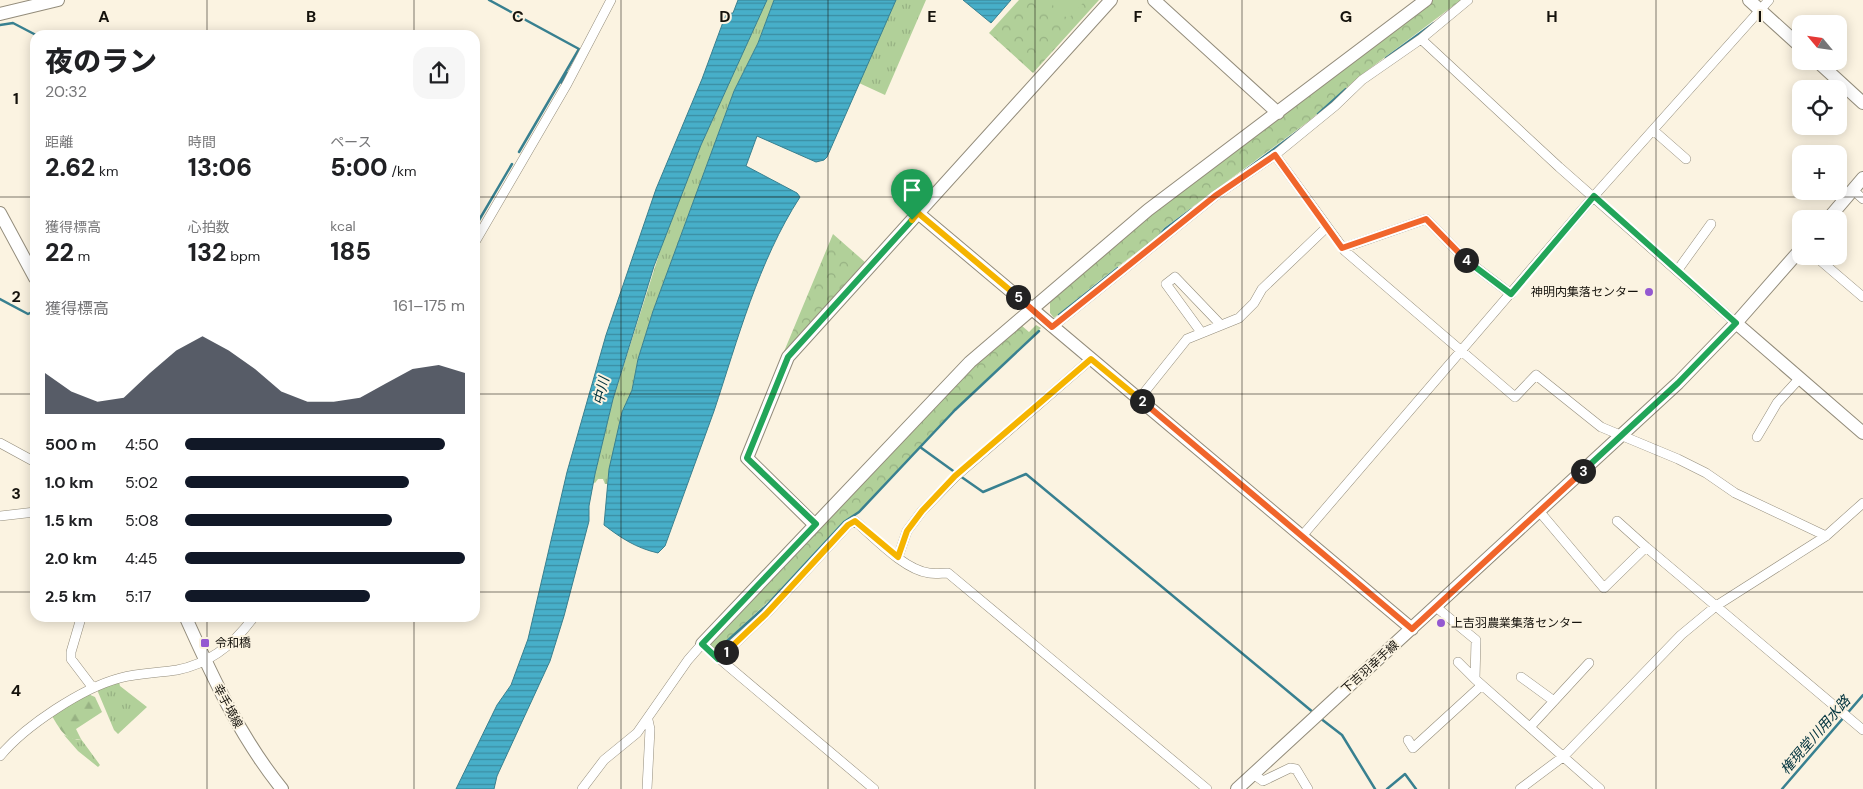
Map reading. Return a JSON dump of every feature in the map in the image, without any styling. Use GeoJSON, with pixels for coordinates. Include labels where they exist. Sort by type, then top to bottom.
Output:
{"type":"FeatureCollection","features":[{"type":"Feature","properties":{"kind":"street"},"geometry":{"type":"LineString","coordinates":[[0,14],[58,0]]}},
{"type":"Feature","properties":{"kind":"street"},"geometry":{"type":"LineString","coordinates":[[480,233],[567,84],[611,0]]}},
{"type":"Feature","properties":{"kind":"street"},"geometry":{"type":"LineString","coordinates":[[816,524],[747,458],[788,357],[1111,0]]}},
{"type":"Feature","properties":{"kind":"street"},"geometry":{"type":"LineString","coordinates":[[1154,0],[1278,113]]}},
{"type":"Feature","properties":{"kind":"street"},"geometry":{"type":"LineString","coordinates":[[582,789],[604,760],[637,733],[648,720],[688,660],[702,644],[970,362],[1148,210],[1426,0]]}},
{"type":"Feature","properties":{"kind":"street"},"geometry":{"type":"LineString","coordinates":[[1052,327],[1215,196],[1275,155],[1335,106],[1362,80],[1421,39],[1468,0]]}},
{"type":"Feature","properties":{"kind":"street"},"geometry":{"type":"LineString","coordinates":[[1749,0],[1792,39]]}},
{"type":"Feature","properties":{"kind":"street"},"geometry":{"type":"LineString","coordinates":[[1302,536],[1594,196],[1769,0]]}},
{"type":"Feature","properties":{"kind":"street"},"geometry":{"type":"LineString","coordinates":[[1421,39],[1559,167],[1863,433]]}},
{"type":"Feature","properties":{"kind":"street"},"geometry":{"type":"LineString","coordinates":[[1827,70],[1863,103]]}},
{"type":"Feature","properties":{"kind":"street"},"geometry":{"type":"LineString","coordinates":[[1653,130],[1686,159]]}},
{"type":"Feature","properties":{"kind":"street"},"geometry":{"type":"LineString","coordinates":[[1275,155],[1342,248],[1515,397],[1536,376],[1601,428],[1678,459],[1706,473],[1735,493],[1826,536]]}},
{"type":"Feature","properties":{"kind":"street"},"geometry":{"type":"LineString","coordinates":[[1836,210],[1863,178]]}},
{"type":"Feature","properties":{"kind":"street"},"geometry":{"type":"LineString","coordinates":[[1853,190],[1863,200]]}},
{"type":"Feature","properties":{"kind":"street"},"geometry":{"type":"LineString","coordinates":[[0,213],[30,269]]}},
{"type":"Feature","properties":{"kind":"street"},"geometry":{"type":"LineString","coordinates":[[918,213],[1412,629]]}},
{"type":"Feature","properties":{"kind":"street"},"geometry":{"type":"LineString","coordinates":[[1342,248],[1426,219],[1465,259],[1511,294]]}},
{"type":"Feature","properties":{"kind":"street"},"geometry":{"type":"LineString","coordinates":[[1677,271],[1712,224]]}},
{"type":"Feature","properties":{"kind":"street"},"geometry":{"type":"LineString","coordinates":[[1139,399],[1188,339],[1220,324],[1239,318],[1254,303],[1262,290],[1327,227]]}},
{"type":"Feature","properties":{"kind":"street","name":"下吉羽幸手線"},"geometry":{"type":"LineString","coordinates":[[1237,789],[1678,383],[1736,323],[1792,259]]}},
{"type":"Feature","properties":{"kind":"street"},"geometry":{"type":"LineString","coordinates":[[1826,265],[1863,297]]}},
{"type":"Feature","properties":{"kind":"street"},"geometry":{"type":"LineString","coordinates":[[1201,332],[1166,284],[1175,277],[1220,324]]}},
{"type":"Feature","properties":{"kind":"street"},"geometry":{"type":"LineString","coordinates":[[898,557],[907,531],[922,511],[955,476],[1091,359]]}},
{"type":"Feature","properties":{"kind":"street"},"geometry":{"type":"LineString","coordinates":[[1757,437],[1777,404],[1800,378]]}},
{"type":"Feature","properties":{"kind":"street"},"geometry":{"type":"LineString","coordinates":[[0,443],[30,459]]}},
{"type":"Feature","properties":{"kind":"street"},"geometry":{"type":"LineString","coordinates":[[1520,789],[1564,756],[1682,635],[1716,606],[1826,536],[1863,503]]}},
{"type":"Feature","properties":{"kind":"street"},"geometry":{"type":"LineString","coordinates":[[1540,511],[1604,588],[1646,547]]}},
{"type":"Feature","properties":{"kind":"street"},"geometry":{"type":"LineString","coordinates":[[0,516],[30,513]]}},
{"type":"Feature","properties":{"kind":"street"},"geometry":{"type":"LineString","coordinates":[[718,659],[766,614],[848,525],[855,521],[898,557],[916,569],[928,573],[948,572],[1207,789]]}},
{"type":"Feature","properties":{"kind":"street"},"geometry":{"type":"LineString","coordinates":[[1617,522],[1863,730]]}},
{"type":"Feature","properties":{"kind":"street"},"geometry":{"type":"LineString","coordinates":[[1408,740],[1413,748],[1479,682],[1476,640],[1436,607]]}},
{"type":"Feature","properties":{"kind":"street"},"geometry":{"type":"LineString","coordinates":[[80,622],[71,652],[71,659],[93,688]]}},
{"type":"Feature","properties":{"kind":"street","name":"幸手境線"},"geometry":{"type":"LineString","coordinates":[[188,622],[236,722],[282,789]]}},
{"type":"Feature","properties":{"kind":"street"},"geometry":{"type":"LineString","coordinates":[[2,749],[42,720],[93,688],[120,678],[148,672],[176,670],[205,661],[231,643],[249,622]]}},
{"type":"Feature","properties":{"kind":"street"},"geometry":{"type":"LineString","coordinates":[[702,644],[874,789]]}},
{"type":"Feature","properties":{"kind":"street"},"geometry":{"type":"LineString","coordinates":[[1458,662],[1600,789]]}},
{"type":"Feature","properties":{"kind":"street"},"geometry":{"type":"LineString","coordinates":[[1530,727],[1588,663]]}},
{"type":"Feature","properties":{"kind":"street"},"geometry":{"type":"LineString","coordinates":[[1521,676],[1554,701]]}},
{"type":"Feature","properties":{"kind":"street"},"geometry":{"type":"LineString","coordinates":[[647,789],[650,729],[648,720]]}},
{"type":"Feature","properties":{"kind":"street"},"geometry":{"type":"LineString","coordinates":[[1253,774],[1263,781],[1290,768],[1296,769],[1308,789]]}},
{"type":"Feature","properties":{"kind":"green space"},"geometry":{"type":"Polygon","coordinates":[[[767,0],[774,0],[758,43],[734,91],[653,311],[638,359],[632,390],[622,412],[607,484],[605,484],[603,479],[598,479],[595,483],[593,482],[613,399],[662,245],[701,145],[767,0]]]}},
{"type":"Feature","properties":{"kind":"green space"},"geometry":{"type":"Polygon","coordinates":[[[896,0],[926,0],[885,95],[859,83],[896,0]]]}},
{"type":"Feature","properties":{"kind":"green space"},"geometry":{"type":"Polygon","coordinates":[[[1019,0],[1099,0],[1033,73],[989,33],[1019,0]]]}},
{"type":"Feature","properties":{"kind":"green space"},"geometry":{"type":"Polygon","coordinates":[[[1047,0],[1086,0],[1068,19],[1047,0]]]}},
{"type":"Feature","properties":{"kind":"green space"},"geometry":{"type":"Polygon","coordinates":[[[1433,0],[1461,0],[1360,76],[1309,121],[1164,228],[1157,237],[1054,318],[1050,313],[1050,300],[1168,200],[1433,0]]]}},
{"type":"Feature","properties":{"kind":"green space"},"geometry":{"type":"Polygon","coordinates":[[[833,234],[866,263],[783,354],[833,234]]]}},
{"type":"Feature","properties":{"kind":"green space"},"geometry":{"type":"Polygon","coordinates":[[[1021,325],[1029,332],[1036,325],[1041,328],[958,406],[858,512],[844,521],[770,600],[715,651],[709,647],[709,642],[975,363],[1021,325]]]}},
{"type":"Feature","properties":{"kind":"green space"},"geometry":{"type":"Polygon","coordinates":[[[119,682],[120,686],[147,707],[118,734],[114,730],[98,689],[119,682]]]}},
{"type":"Feature","properties":{"kind":"green space"},"geometry":{"type":"Polygon","coordinates":[[[88,694],[95,697],[102,712],[76,729],[81,739],[71,738],[63,733],[52,716],[88,694]]]}},
{"type":"Feature","properties":{"kind":"green space"},"geometry":{"type":"Polygon","coordinates":[[[64,735],[77,740],[81,739],[100,765],[98,767],[78,751],[64,735]]]}},
{"type":"Feature","properties":{"kind":"water","name":"中川"},"geometry":{"type":"Polygon","coordinates":[[[738,0],[767,0],[701,145],[654,266],[613,399],[595,474],[589,506],[589,521],[550,661],[497,776],[494,789],[456,789],[497,705],[511,685],[528,639],[567,472],[606,335],[656,189],[702,79],[726,14],[733,13],[738,0]]]}},
{"type":"Feature","properties":{"kind":"water"},"geometry":{"type":"Polygon","coordinates":[[[774,0],[896,0],[827,157],[824,160],[816,162],[757,136],[746,166],[797,193],[800,197],[772,248],[750,301],[714,411],[665,546],[658,553],[629,542],[604,525],[609,469],[622,412],[632,390],[638,359],[653,311],[734,91],[758,43],[774,0]]]}},
{"type":"Feature","properties":{"kind":"water"},"geometry":{"type":"Polygon","coordinates":[[[963,0],[1011,0],[991,23],[963,0]]]}},
{"type":"Feature","properties":{"kind":"waterway"},"geometry":{"type":"LineString","coordinates":[[489,0],[579,49],[519,152]]}},
{"type":"Feature","properties":{"kind":"waterway"},"geometry":{"type":"LineString","coordinates":[[0,25],[13,23],[30,32]]}},
{"type":"Feature","properties":{"kind":"waterway"},"geometry":{"type":"LineString","coordinates":[[1386,58],[1434,23]]}},
{"type":"Feature","properties":{"kind":"waterway"},"geometry":{"type":"LineString","coordinates":[[560,82],[562,83],[568,73]]}},
{"type":"Feature","properties":{"kind":"waterway"},"geometry":{"type":"LineString","coordinates":[[1318,114],[1346,89]]}},
{"type":"Feature","properties":{"kind":"waterway"},"geometry":{"type":"LineString","coordinates":[[1243,172],[1301,129]]}},
{"type":"Feature","properties":{"kind":"waterway"},"geometry":{"type":"LineString","coordinates":[[480,218],[512,164]]}},
{"type":"Feature","properties":{"kind":"waterway"},"geometry":{"type":"LineString","coordinates":[[1160,235],[1165,229],[1192,209]]}},
{"type":"Feature","properties":{"kind":"waterway"},"geometry":{"type":"LineString","coordinates":[[1059,315],[1118,268]]}},
{"type":"Feature","properties":{"kind":"waterway"},"geometry":{"type":"LineString","coordinates":[[0,299],[28,314],[30,313]]}},
{"type":"Feature","properties":{"kind":"waterway"},"geometry":{"type":"LineString","coordinates":[[716,651],[766,606],[844,522],[859,512],[955,410],[1039,331]]}},
{"type":"Feature","properties":{"kind":"waterway"},"geometry":{"type":"LineString","coordinates":[[920,447],[956,473]]}},
{"type":"Feature","properties":{"kind":"waterway"},"geometry":{"type":"LineString","coordinates":[[960,476],[983,492],[1026,474],[1314,713]]}},
{"type":"Feature","properties":{"kind":"waterway","name":"権現堂川用水路"},"geometry":{"type":"LineString","coordinates":[[1782,789],[1863,695]]}},
{"type":"Feature","properties":{"kind":"waterway"},"geometry":{"type":"LineString","coordinates":[[1320,718],[1342,735],[1375,789]]}},
{"type":"Feature","properties":{"kind":"waterway"},"geometry":{"type":"LineString","coordinates":[[1387,789],[1405,774],[1416,789]]}},
{"type":"Feature","properties":{"kind":"place","name":"神明内集落センター"},"geometry":{"type":"Point","coordinates":[1649,292]}},
{"type":"Feature","properties":{"kind":"place","name":"上吉羽農業集落センター"},"geometry":{"type":"Point","coordinates":[1441,623]}},
{"type":"Feature","properties":{"kind":"place","name":"令和橋"},"geometry":{"type":"Point","coordinates":[205,643]}},
{"type":"Feature","properties":{"kind":"route"},"geometry":{"type":"LineString","coordinates":[[1275,155],[1342,248],[1426,219],[1465,259],[1511,294],[1594,196],[1736,323],[1678,383],[1412,629],[1091,359],[955,476],[922,511],[907,531],[898,557],[855,521],[848,525],[766,614],[718,659],[702,644],[816,524],[747,458],[788,357],[912,220],[918,213],[1052,327],[1215,196],[1275,155]]}}]}
